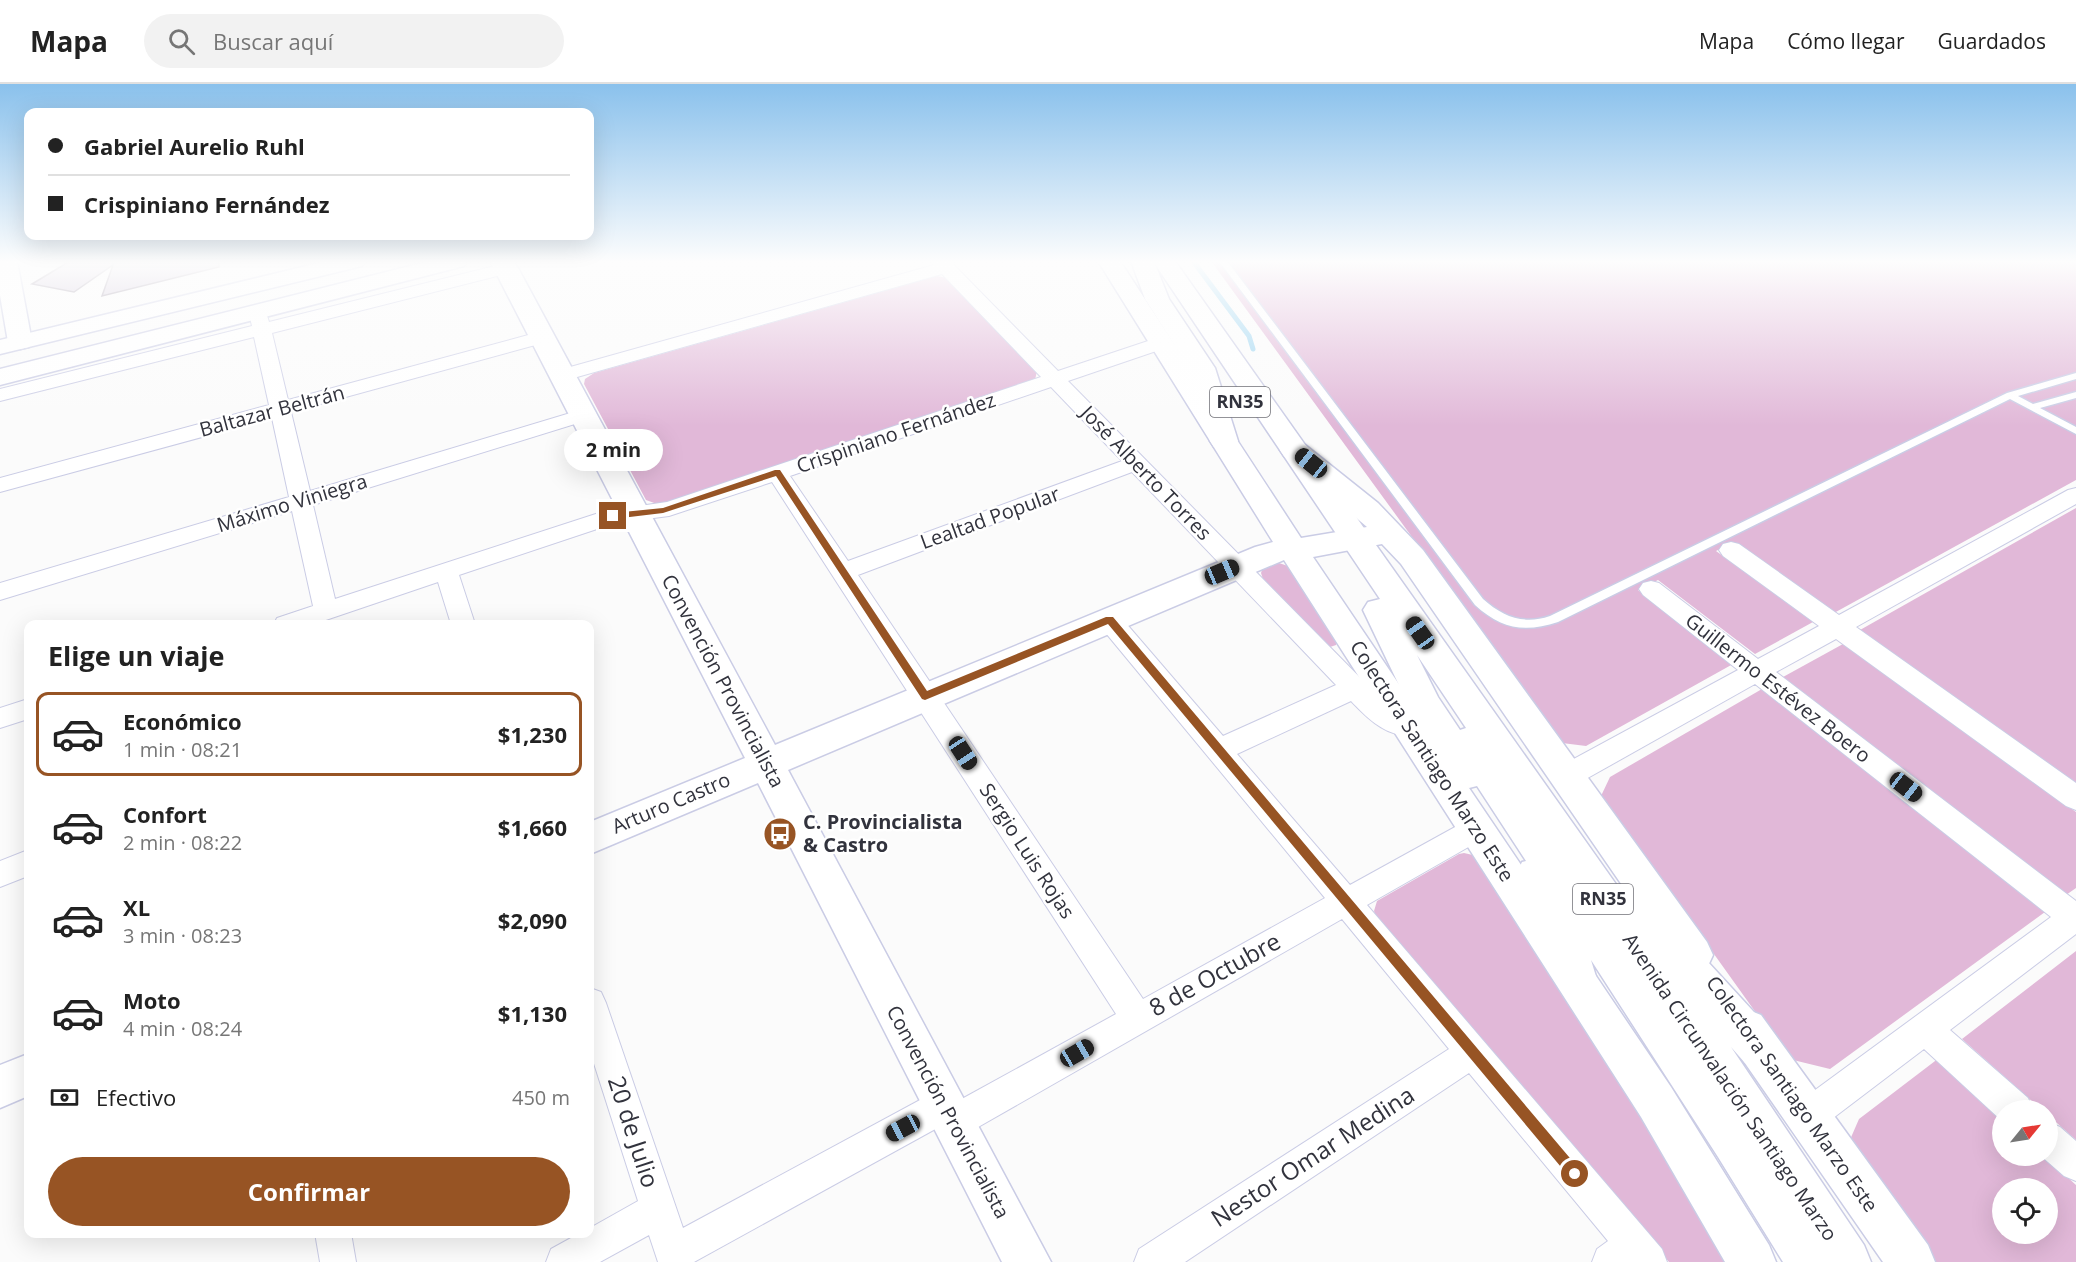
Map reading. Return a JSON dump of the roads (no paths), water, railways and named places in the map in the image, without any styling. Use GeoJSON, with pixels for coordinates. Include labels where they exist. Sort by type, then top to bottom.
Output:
{"type":"FeatureCollection","features":[{"type":"Feature","properties":{"kind":"main road"},"geometry":{"type":"LineString","coordinates":[[8,316],[10,345],[129,316]]}},
{"type":"Feature","properties":{"kind":"main road"},"geometry":{"type":"LineString","coordinates":[[0,377],[276,316]]}},
{"type":"Feature","properties":{"kind":"main road","name":"Convención Provincialista"},"geometry":{"type":"LineString","coordinates":[[532,316],[1027,1262]]}},
{"type":"Feature","properties":{"kind":"main road","name":"Colectora Santiago Marzo Este"},"geometry":{"type":"LineString","coordinates":[[1144,316],[1293,549],[1680,1140],[1752,1262]]}},
{"type":"Feature","properties":{"kind":"main road"},"geometry":{"type":"LineString","coordinates":[[1169,316],[1202,368],[1224,441]]}},
{"type":"Feature","properties":{"kind":"main road","name":"Avenida Circunvalación Santiago Marzo"},"geometry":{"type":"LineString","coordinates":[[1187,316],[1360,538],[1420,633],[1735,1090],[1846,1262]]}},
{"type":"Feature","properties":{"kind":"main road","name":"Colectora Santiago Marzo Este"},"geometry":{"type":"LineString","coordinates":[[1202,316],[1294,450],[1360,503],[1360,538],[1418,565],[1911,1262]]}},
{"type":"Feature","properties":{"kind":"main road","name":"Avenida Circunvalación Santiago Marzo"},"geometry":{"type":"LineString","coordinates":[[1360,538],[1379,610],[1718,1116],[1810,1262]]}},
{"type":"Feature","properties":{"kind":"main road","name":"Arturo Castro"},"geometry":{"type":"LineString","coordinates":[[594,836],[1273,551],[1360,538]]}},
{"type":"Feature","properties":{"kind":"main road"},"geometry":{"type":"LineString","coordinates":[[1379,610],[1433,719],[1543,886],[1556,915],[1578,983]]}},
{"type":"Feature","properties":{"kind":"main road"},"geometry":{"type":"LineString","coordinates":[[1420,633],[1509,735],[1641,919],[1760,1049]]}},
{"type":"Feature","properties":{"kind":"main road"},"geometry":{"type":"LineString","coordinates":[[0,1087],[24,1077]]}},
{"type":"Feature","properties":{"kind":"street"},"geometry":{"type":"LineString","coordinates":[[0,395],[282,316]]}},
{"type":"Feature","properties":{"kind":"street"},"geometry":{"type":"LineString","coordinates":[[563,375],[765,316]]}},
{"type":"Feature","properties":{"kind":"street","name":"José Alberto Torres"},"geometry":{"type":"LineString","coordinates":[[994,316],[1387,719],[1409,726]]}},
{"type":"Feature","properties":{"kind":"street"},"geometry":{"type":"LineString","coordinates":[[260,321],[326,611]]}},
{"type":"Feature","properties":{"kind":"street","name":"Baltazar Beltrán"},"geometry":{"type":"LineString","coordinates":[[0,485],[543,337]]}},
{"type":"Feature","properties":{"kind":"street","name":"Crispiniano Fernández"},"geometry":{"type":"LineString","coordinates":[[298,620],[607,518],[663,511],[1161,343]]}},
{"type":"Feature","properties":{"kind":"street","name":"Máximo Viniegra"},"geometry":{"type":"LineString","coordinates":[[0,592],[584,415]]}},
{"type":"Feature","properties":{"kind":"street","name":"Lealtad Popular"},"geometry":{"type":"LineString","coordinates":[[843,572],[1137,464]]}},
{"type":"Feature","properties":{"kind":"street","name":"Sergio Luis Rojas"},"geometry":{"type":"LineString","coordinates":[[777,472],[1138,1019]]}},
{"type":"Feature","properties":{"kind":"street"},"geometry":{"type":"LineString","coordinates":[[1567,776],[2076,495]]}},
{"type":"Feature","properties":{"kind":"street"},"geometry":{"type":"LineString","coordinates":[[1731,550],[2076,798]]}},
{"type":"Feature","properties":{"kind":"street"},"geometry":{"type":"LineString","coordinates":[[446,571],[462,620]]}},
{"type":"Feature","properties":{"kind":"street","name":"Guillermo Estévez Boero"},"geometry":{"type":"LineString","coordinates":[[1651,589],[2075,917]]}},
{"type":"Feature","properties":{"kind":"street"},"geometry":{"type":"LineString","coordinates":[[1109,620],[1473,1052],[1631,1256]]}},
{"type":"Feature","properties":{"kind":"street"},"geometry":{"type":"LineString","coordinates":[[1219,750],[1356,688]]}},
{"type":"Feature","properties":{"kind":"street"},"geometry":{"type":"LineString","coordinates":[[0,718],[24,710]]}},
{"type":"Feature","properties":{"kind":"street","name":"8 de Octubre"},"geometry":{"type":"LineString","coordinates":[[674,1257],[1138,1019],[1476,829]]}},
{"type":"Feature","properties":{"kind":"street"},"geometry":{"type":"LineString","coordinates":[[0,874],[24,865]]}},
{"type":"Feature","properties":{"kind":"street"},"geometry":{"type":"LineString","coordinates":[[1808,1116],[2075,917]]}},
{"type":"Feature","properties":{"kind":"street","name":"20 de Julio"},"geometry":{"type":"LineString","coordinates":[[594,1015],[674,1257]]}},
{"type":"Feature","properties":{"kind":"street"},"geometry":{"type":"LineString","coordinates":[[1925,1029],[2005,1100]]}},
{"type":"Feature","properties":{"kind":"street","name":"Nestor Omar Medina"},"geometry":{"type":"LineString","coordinates":[[1152,1262],[1473,1052]]}},
{"type":"Feature","properties":{"kind":"street"},"geometry":{"type":"LineString","coordinates":[[2058,1147],[2076,1164]]}},
{"type":"Feature","properties":{"kind":"street"},"geometry":{"type":"LineString","coordinates":[[564,1262],[658,1210]]}},
{"type":"Feature","properties":{"kind":"street"},"geometry":{"type":"LineString","coordinates":[[334,1238],[338,1262]]}},
{"type":"Feature","properties":{"kind":"lane"},"geometry":{"type":"LineString","coordinates":[[1264,316],[1479,602],[1498,618],[1515,624],[1532,625],[1554,619],[2010,395],[2076,376]]}},
{"type":"Feature","properties":{"kind":"lane"},"geometry":{"type":"LineString","coordinates":[[2010,395],[2076,430]]}},
{"type":"Feature","properties":{"kind":"lane"},"geometry":{"type":"LineString","coordinates":[[2031,407],[2076,395]]}},
{"type":"Feature","properties":{"kind":"waterway"},"geometry":{"type":"LineString","coordinates":[[1234,316],[1249,336],[1253,349]]}},
{"type":"Feature","properties":{"kind":"place","name":"C. Provincialista & Castro"},"geometry":{"type":"Point","coordinates":[780,834]}}]}
